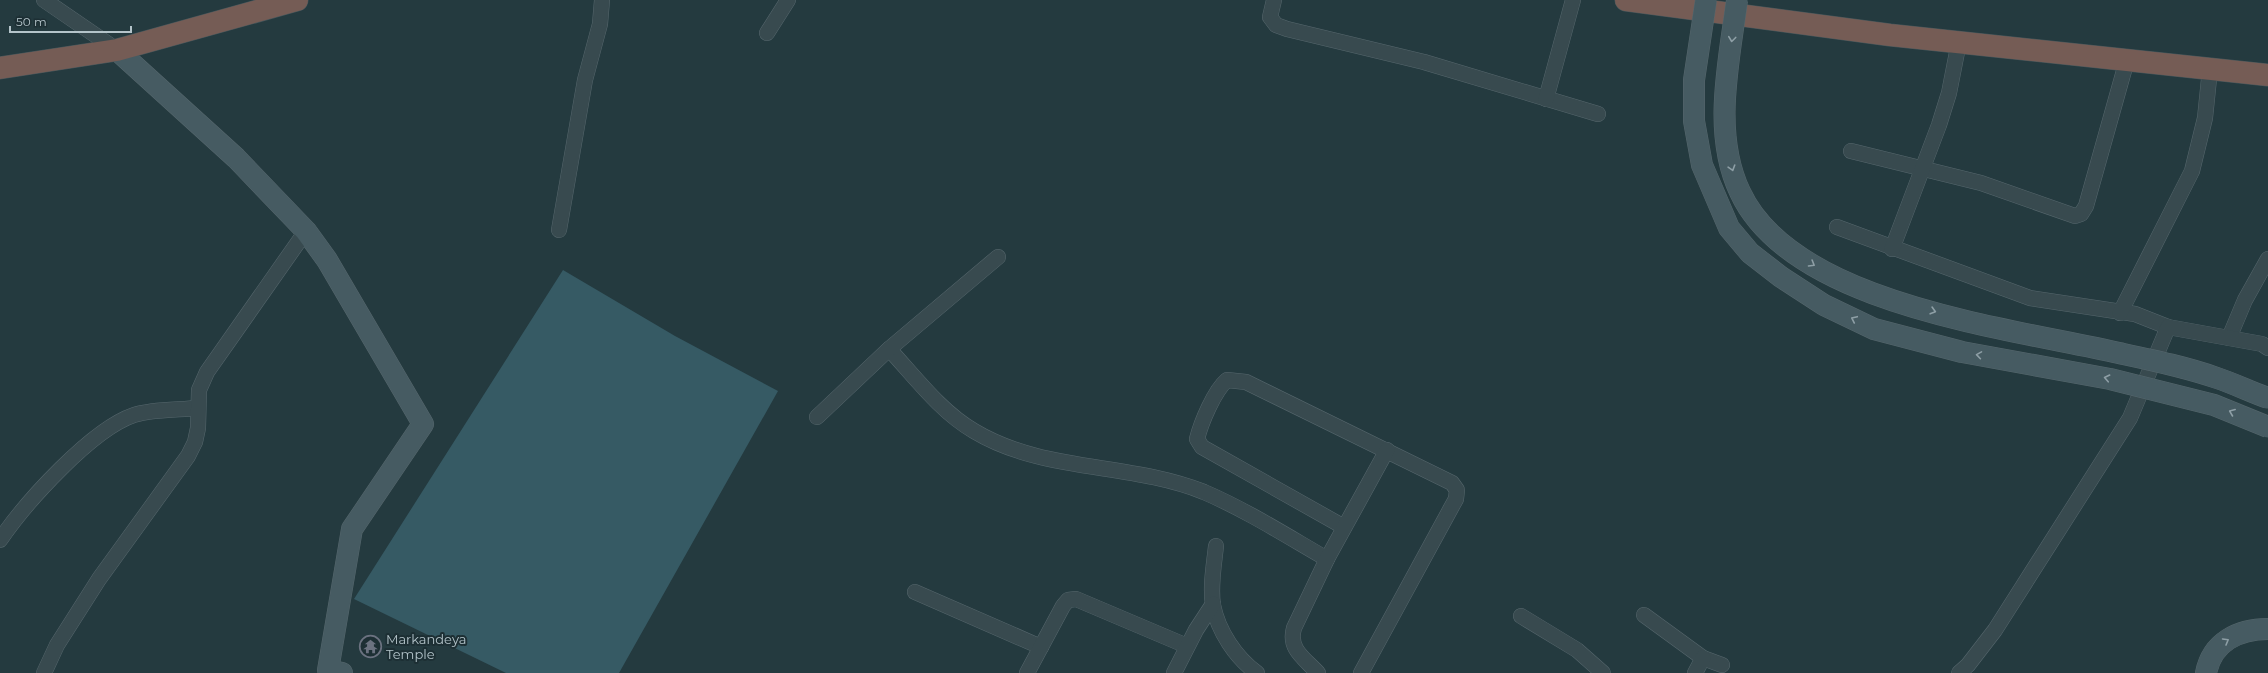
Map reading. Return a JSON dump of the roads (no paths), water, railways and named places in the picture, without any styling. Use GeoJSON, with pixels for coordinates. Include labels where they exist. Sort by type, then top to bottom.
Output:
{"type":"FeatureCollection","features":[{"type":"Feature","properties":{"kind":"highway"},"geometry":{"type":"LineString","coordinates":[[0,68],[118,50],[297,0]]}},
{"type":"Feature","properties":{"kind":"highway"},"geometry":{"type":"LineString","coordinates":[[1626,0],[1770,9],[1959,42],[2268,75]]}},
{"type":"Feature","properties":{"kind":"main road"},"geometry":{"type":"LineString","coordinates":[[1706,0],[1694,80],[1694,121],[1702,165],[1729,228],[1750,253],[1781,277],[1824,305],[1874,329],[1962,352],[2110,379],[2214,405],[2268,427]]}},
{"type":"Feature","properties":{"kind":"main road"},"geometry":{"type":"LineString","coordinates":[[1737,0],[1726,82],[1725,116],[1730,159],[1739,192],[1755,218],[1774,239],[1826,273],[1869,293],[1957,318],[2121,353],[2217,378],[2268,398]]}},
{"type":"Feature","properties":{"kind":"main road"},"geometry":{"type":"LineString","coordinates":[[118,50],[236,158],[306,231],[327,260],[423,424],[352,529],[332,672]]}},
{"type":"Feature","properties":{"kind":"main road"},"geometry":{"type":"LineString","coordinates":[[2206,673],[2209,660],[2222,643],[2251,629],[2268,629]]}},
{"type":"Feature","properties":{"kind":"street"},"geometry":{"type":"LineString","coordinates":[[44,0],[118,50]]}},
{"type":"Feature","properties":{"kind":"street"},"geometry":{"type":"LineString","coordinates":[[559,230],[583,94],[600,24],[602,0]]}},
{"type":"Feature","properties":{"kind":"street"},"geometry":{"type":"LineString","coordinates":[[767,33],[788,0]]}},
{"type":"Feature","properties":{"kind":"street"},"geometry":{"type":"LineString","coordinates":[[1274,0],[1270,17],[1276,25],[1287,29],[1369,47],[1598,114]]}},
{"type":"Feature","properties":{"kind":"street"},"geometry":{"type":"LineString","coordinates":[[1546,99],[1574,0]]}},
{"type":"Feature","properties":{"kind":"street"},"geometry":{"type":"LineString","coordinates":[[1892,249],[1924,169],[1949,93],[1959,42]]}},
{"type":"Feature","properties":{"kind":"street"},"geometry":{"type":"LineString","coordinates":[[1851,151],[1981,183],[2075,216],[2081,214],[2103,150],[2127,60]]}},
{"type":"Feature","properties":{"kind":"street"},"geometry":{"type":"LineString","coordinates":[[2120,313],[2192,171],[2205,118],[2210,69]]}},
{"type":"Feature","properties":{"kind":"street"},"geometry":{"type":"LineString","coordinates":[[1837,227],[1892,249],[2030,298],[2120,313],[2135,314],[2168,327],[2262,344],[2268,348]]}},
{"type":"Feature","properties":{"kind":"street"},"geometry":{"type":"LineString","coordinates":[[44,673],[57,645],[98,579],[188,456],[195,442],[198,428],[199,390],[207,372],[306,231]]}},
{"type":"Feature","properties":{"kind":"street"},"geometry":{"type":"LineString","coordinates":[[816,416],[889,349],[998,257]]}},
{"type":"Feature","properties":{"kind":"street"},"geometry":{"type":"LineString","coordinates":[[2229,338],[2245,300],[2268,259]]}},
{"type":"Feature","properties":{"kind":"street"},"geometry":{"type":"LineString","coordinates":[[1959,673],[1968,665],[1995,630],[2130,418],[2168,327]]}},
{"type":"Feature","properties":{"kind":"street"},"geometry":{"type":"LineString","coordinates":[[889,349],[944,408],[972,431],[1007,449],[1035,457],[1156,479],[1204,492],[1327,558]]}},
{"type":"Feature","properties":{"kind":"street"},"geometry":{"type":"LineString","coordinates":[[1344,527],[1202,447],[1197,439],[1199,429],[1220,385],[1227,380],[1246,382],[1452,483],[1457,490],[1456,499],[1390,623],[1361,673]]}},
{"type":"Feature","properties":{"kind":"street"},"geometry":{"type":"LineString","coordinates":[[0,540],[12,522],[50,481],[92,440],[114,423],[136,414],[198,408]]}},
{"type":"Feature","properties":{"kind":"street"},"geometry":{"type":"LineString","coordinates":[[1318,673],[1295,649],[1291,639],[1294,628],[1327,558],[1387,450]]}},
{"type":"Feature","properties":{"kind":"street"},"geometry":{"type":"LineString","coordinates":[[1216,546],[1213,604],[1219,623],[1229,642],[1245,664],[1257,673]]}},
{"type":"Feature","properties":{"kind":"street"},"geometry":{"type":"LineString","coordinates":[[915,592],[1041,647]]}},
{"type":"Feature","properties":{"kind":"street"},"geometry":{"type":"LineString","coordinates":[[1027,673],[1063,606],[1068,600],[1076,599],[1187,646]]}},
{"type":"Feature","properties":{"kind":"street"},"geometry":{"type":"LineString","coordinates":[[1174,673],[1187,646],[1213,604]]}},
{"type":"Feature","properties":{"kind":"street"},"geometry":{"type":"LineString","coordinates":[[1644,615],[1703,658],[1722,665]]}},
{"type":"Feature","properties":{"kind":"street"},"geometry":{"type":"LineString","coordinates":[[1521,616],[1577,650],[1603,673]]}},
{"type":"Feature","properties":{"kind":"street"},"geometry":{"type":"LineString","coordinates":[[1695,673],[1703,658]]}},
{"type":"Feature","properties":{"kind":"water"},"geometry":{"type":"Polygon","coordinates":[[[563,270],[675,336],[778,391],[619,673],[506,673],[354,599],[563,270]]]}},
{"type":"Feature","properties":{"kind":"place","name":"Markandeya Temple"},"geometry":{"type":"Point","coordinates":[370,646]}}]}
